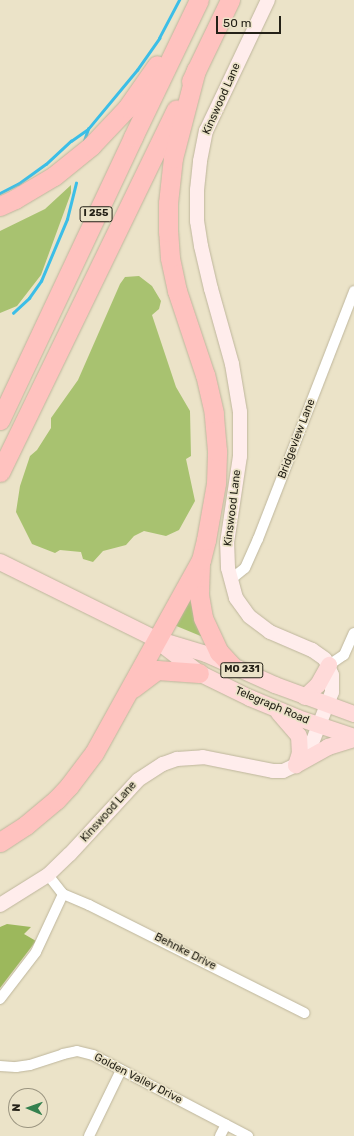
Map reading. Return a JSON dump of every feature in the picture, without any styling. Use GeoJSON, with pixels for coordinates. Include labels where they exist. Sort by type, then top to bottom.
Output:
{"type":"FeatureCollection","features":[{"type":"Feature","properties":{"kind":"highway","name":"I 255"},"geometry":{"type":"LineString","coordinates":[[0,472],[230,0]]}},
{"type":"Feature","properties":{"kind":"highway","name":"I 255"},"geometry":{"type":"LineString","coordinates":[[0,420],[197,5]]}},
{"type":"Feature","properties":{"kind":"highway"},"geometry":{"type":"LineString","coordinates":[[0,206],[54,176],[91,146],[108,129],[146,82],[197,5]]}},
{"type":"Feature","properties":{"kind":"highway"},"geometry":{"type":"LineString","coordinates":[[196,70],[173,158],[167,218],[169,246],[174,274],[211,395],[217,432],[216,483],[210,520],[200,560],[198,595],[203,618],[219,652],[232,666]]}},
{"type":"Feature","properties":{"kind":"highway"},"geometry":{"type":"LineString","coordinates":[[0,842],[40,815],[69,786],[94,753],[129,692],[156,639],[200,560]]}},
{"type":"Feature","properties":{"kind":"highway"},"geometry":{"type":"LineString","coordinates":[[129,692],[157,670],[200,673]]}},
{"type":"Feature","properties":{"kind":"main road","name":"Telegraph Road"},"geometry":{"type":"LineString","coordinates":[[0,562],[156,639],[206,654],[305,697],[354,714]]}},
{"type":"Feature","properties":{"kind":"main road","name":"Telegraph Road"},"geometry":{"type":"LineString","coordinates":[[156,639],[200,673],[276,710],[354,738]]}},
{"type":"Feature","properties":{"kind":"main road"},"geometry":{"type":"LineString","coordinates":[[305,697],[318,685],[329,665]]}},
{"type":"Feature","properties":{"kind":"main road"},"geometry":{"type":"LineString","coordinates":[[276,710],[299,736],[300,753],[296,765]]}},
{"type":"Feature","properties":{"kind":"main road"},"geometry":{"type":"LineString","coordinates":[[296,765],[328,747],[354,738]]}},
{"type":"Feature","properties":{"kind":"street","name":"Kinswood Lane"},"geometry":{"type":"LineString","coordinates":[[268,0],[206,131],[200,161],[197,190],[197,221],[201,246],[211,289],[232,364],[240,412],[240,456],[227,543],[228,568],[236,598],[257,624],[283,639],[319,654],[329,665]]}},
{"type":"Feature","properties":{"kind":"street","name":"Bridgeview Lane"},"geometry":{"type":"LineString","coordinates":[[230,580],[245,568],[258,539],[354,291]]}},
{"type":"Feature","properties":{"kind":"street"},"geometry":{"type":"LineString","coordinates":[[296,765],[307,752],[320,726],[327,705],[333,683],[329,665],[344,655],[354,634]]}},
{"type":"Feature","properties":{"kind":"street","name":"Kinswood Lane"},"geometry":{"type":"LineString","coordinates":[[0,905],[48,875],[80,844],[132,785],[151,770],[163,764],[177,759],[203,757],[273,771],[283,771],[296,765]]}},
{"type":"Feature","properties":{"kind":"street"},"geometry":{"type":"LineString","coordinates":[[0,999],[36,952],[63,894],[48,875]]}},
{"type":"Feature","properties":{"kind":"street","name":"Behnke Drive"},"geometry":{"type":"LineString","coordinates":[[63,894],[89,905],[305,1013]]}},
{"type":"Feature","properties":{"kind":"street","name":"Golden Valley Drive"},"geometry":{"type":"LineString","coordinates":[[0,1066],[16,1068],[77,1051],[93,1055],[248,1136]]}},
{"type":"Feature","properties":{"kind":"street"},"geometry":{"type":"LineString","coordinates":[[89,1136],[121,1070]]}},
{"type":"Feature","properties":{"kind":"street"},"geometry":{"type":"LineString","coordinates":[[220,1136],[226,1124]]}},
{"type":"Feature","properties":{"kind":"green space"},"geometry":{"type":"Polygon","coordinates":[[[71,185],[71,193],[41,275],[17,306],[0,313],[0,231],[45,209],[71,185]]]}},
{"type":"Feature","properties":{"kind":"green space"},"geometry":{"type":"Polygon","coordinates":[[[139,276],[152,286],[161,301],[159,309],[152,315],[176,387],[190,411],[191,456],[186,459],[195,501],[179,530],[166,536],[144,531],[134,536],[126,545],[103,551],[93,562],[83,559],[81,552],[60,550],[55,553],[32,544],[16,512],[20,486],[30,456],[37,450],[51,428],[51,418],[78,380],[120,284],[125,277],[139,276]]]}},
{"type":"Feature","properties":{"kind":"green space"},"geometry":{"type":"Polygon","coordinates":[[[191,592],[203,637],[174,625],[191,592]]]}},
{"type":"Feature","properties":{"kind":"green space"},"geometry":{"type":"Polygon","coordinates":[[[7,924],[31,927],[24,934],[36,941],[0,988],[0,927],[7,924]]]}},
{"type":"Feature","properties":{"kind":"waterway"},"geometry":{"type":"LineString","coordinates":[[84,141],[88,129],[137,70],[159,38],[179,0]]}},
{"type":"Feature","properties":{"kind":"waterway"},"geometry":{"type":"LineString","coordinates":[[0,193],[18,184],[46,164],[71,141],[87,130]]}},
{"type":"Feature","properties":{"kind":"waterway"},"geometry":{"type":"LineString","coordinates":[[13,313],[29,298],[41,281],[67,219],[76,183]]}}]}
